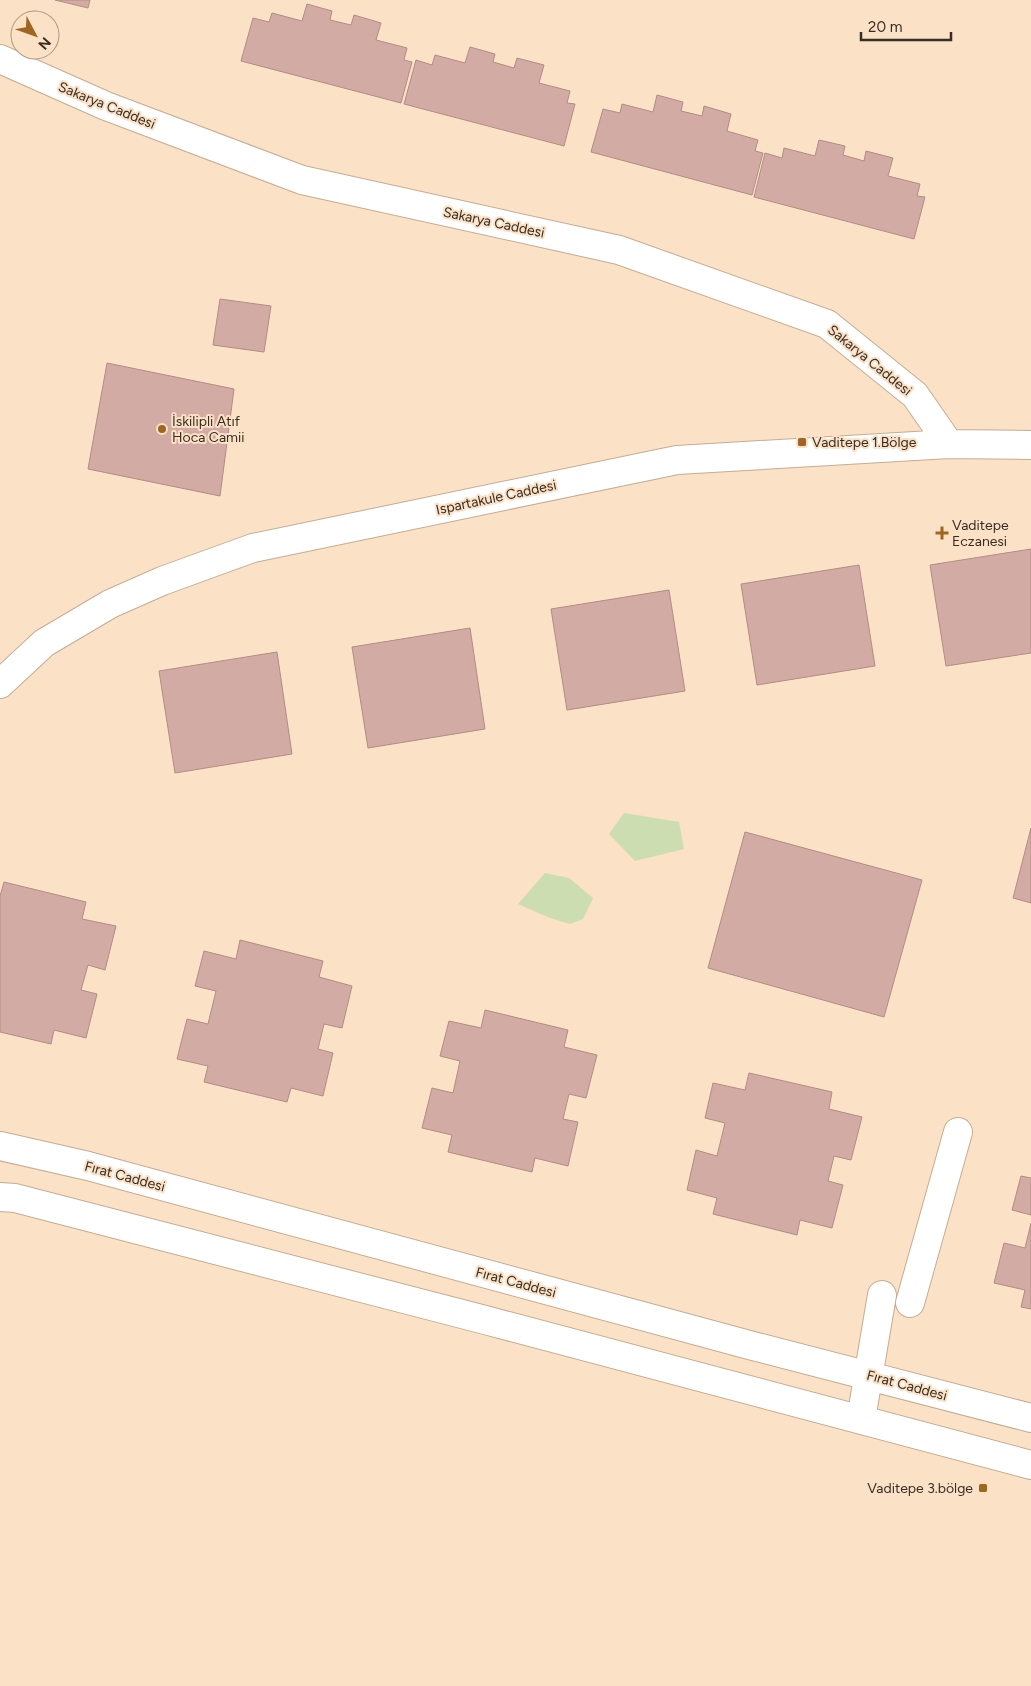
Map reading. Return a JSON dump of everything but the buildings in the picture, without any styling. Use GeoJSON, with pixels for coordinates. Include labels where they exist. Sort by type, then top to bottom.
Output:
{"type":"FeatureCollection","features":[{"type":"Feature","properties":{"kind":"street","name":"Sakarya Caddesi"},"geometry":{"type":"LineString","coordinates":[[0,59],[106,106],[302,180],[619,250],[828,324],[915,395],[949,444]]}},
{"type":"Feature","properties":{"kind":"street","name":"Ispartakule Caddesi"},"geometry":{"type":"LineString","coordinates":[[2,679],[44,643],[110,604],[162,581],[253,548],[677,460],[949,444],[1031,446]]}},
{"type":"Feature","properties":{"kind":"street"},"geometry":{"type":"LineString","coordinates":[[910,1303],[958,1132]]}},
{"type":"Feature","properties":{"kind":"street","name":"Fırat Caddesi"},"geometry":{"type":"LineString","coordinates":[[0,1146],[88,1166],[753,1346],[1031,1418]]}},
{"type":"Feature","properties":{"kind":"street"},"geometry":{"type":"LineString","coordinates":[[0,1197],[34,1203],[861,1419],[1031,1466]]}},
{"type":"Feature","properties":{"kind":"street"},"geometry":{"type":"LineString","coordinates":[[861,1419],[882,1295]]}},
{"type":"Feature","properties":{"kind":"green space"},"geometry":{"type":"Polygon","coordinates":[[[624,813],[679,822],[684,849],[635,861],[609,834],[624,813]]]}},
{"type":"Feature","properties":{"kind":"green space"},"geometry":{"type":"Polygon","coordinates":[[[545,873],[569,878],[593,898],[583,919],[570,924],[550,918],[518,904],[545,873]]]}},
{"type":"Feature","properties":{"kind":"place","name":"İskilipli Atıf Hoca Camii"},"geometry":{"type":"Point","coordinates":[162,429]}},
{"type":"Feature","properties":{"kind":"place","name":"Vaditepe 1.Bölge"},"geometry":{"type":"Point","coordinates":[802,442]}},
{"type":"Feature","properties":{"kind":"place","name":"Vaditepe Eczanesi"},"geometry":{"type":"Point","coordinates":[942,533]}},
{"type":"Feature","properties":{"kind":"place","name":"Vaditepe 3.bölge"},"geometry":{"type":"Point","coordinates":[983,1488]}}]}
